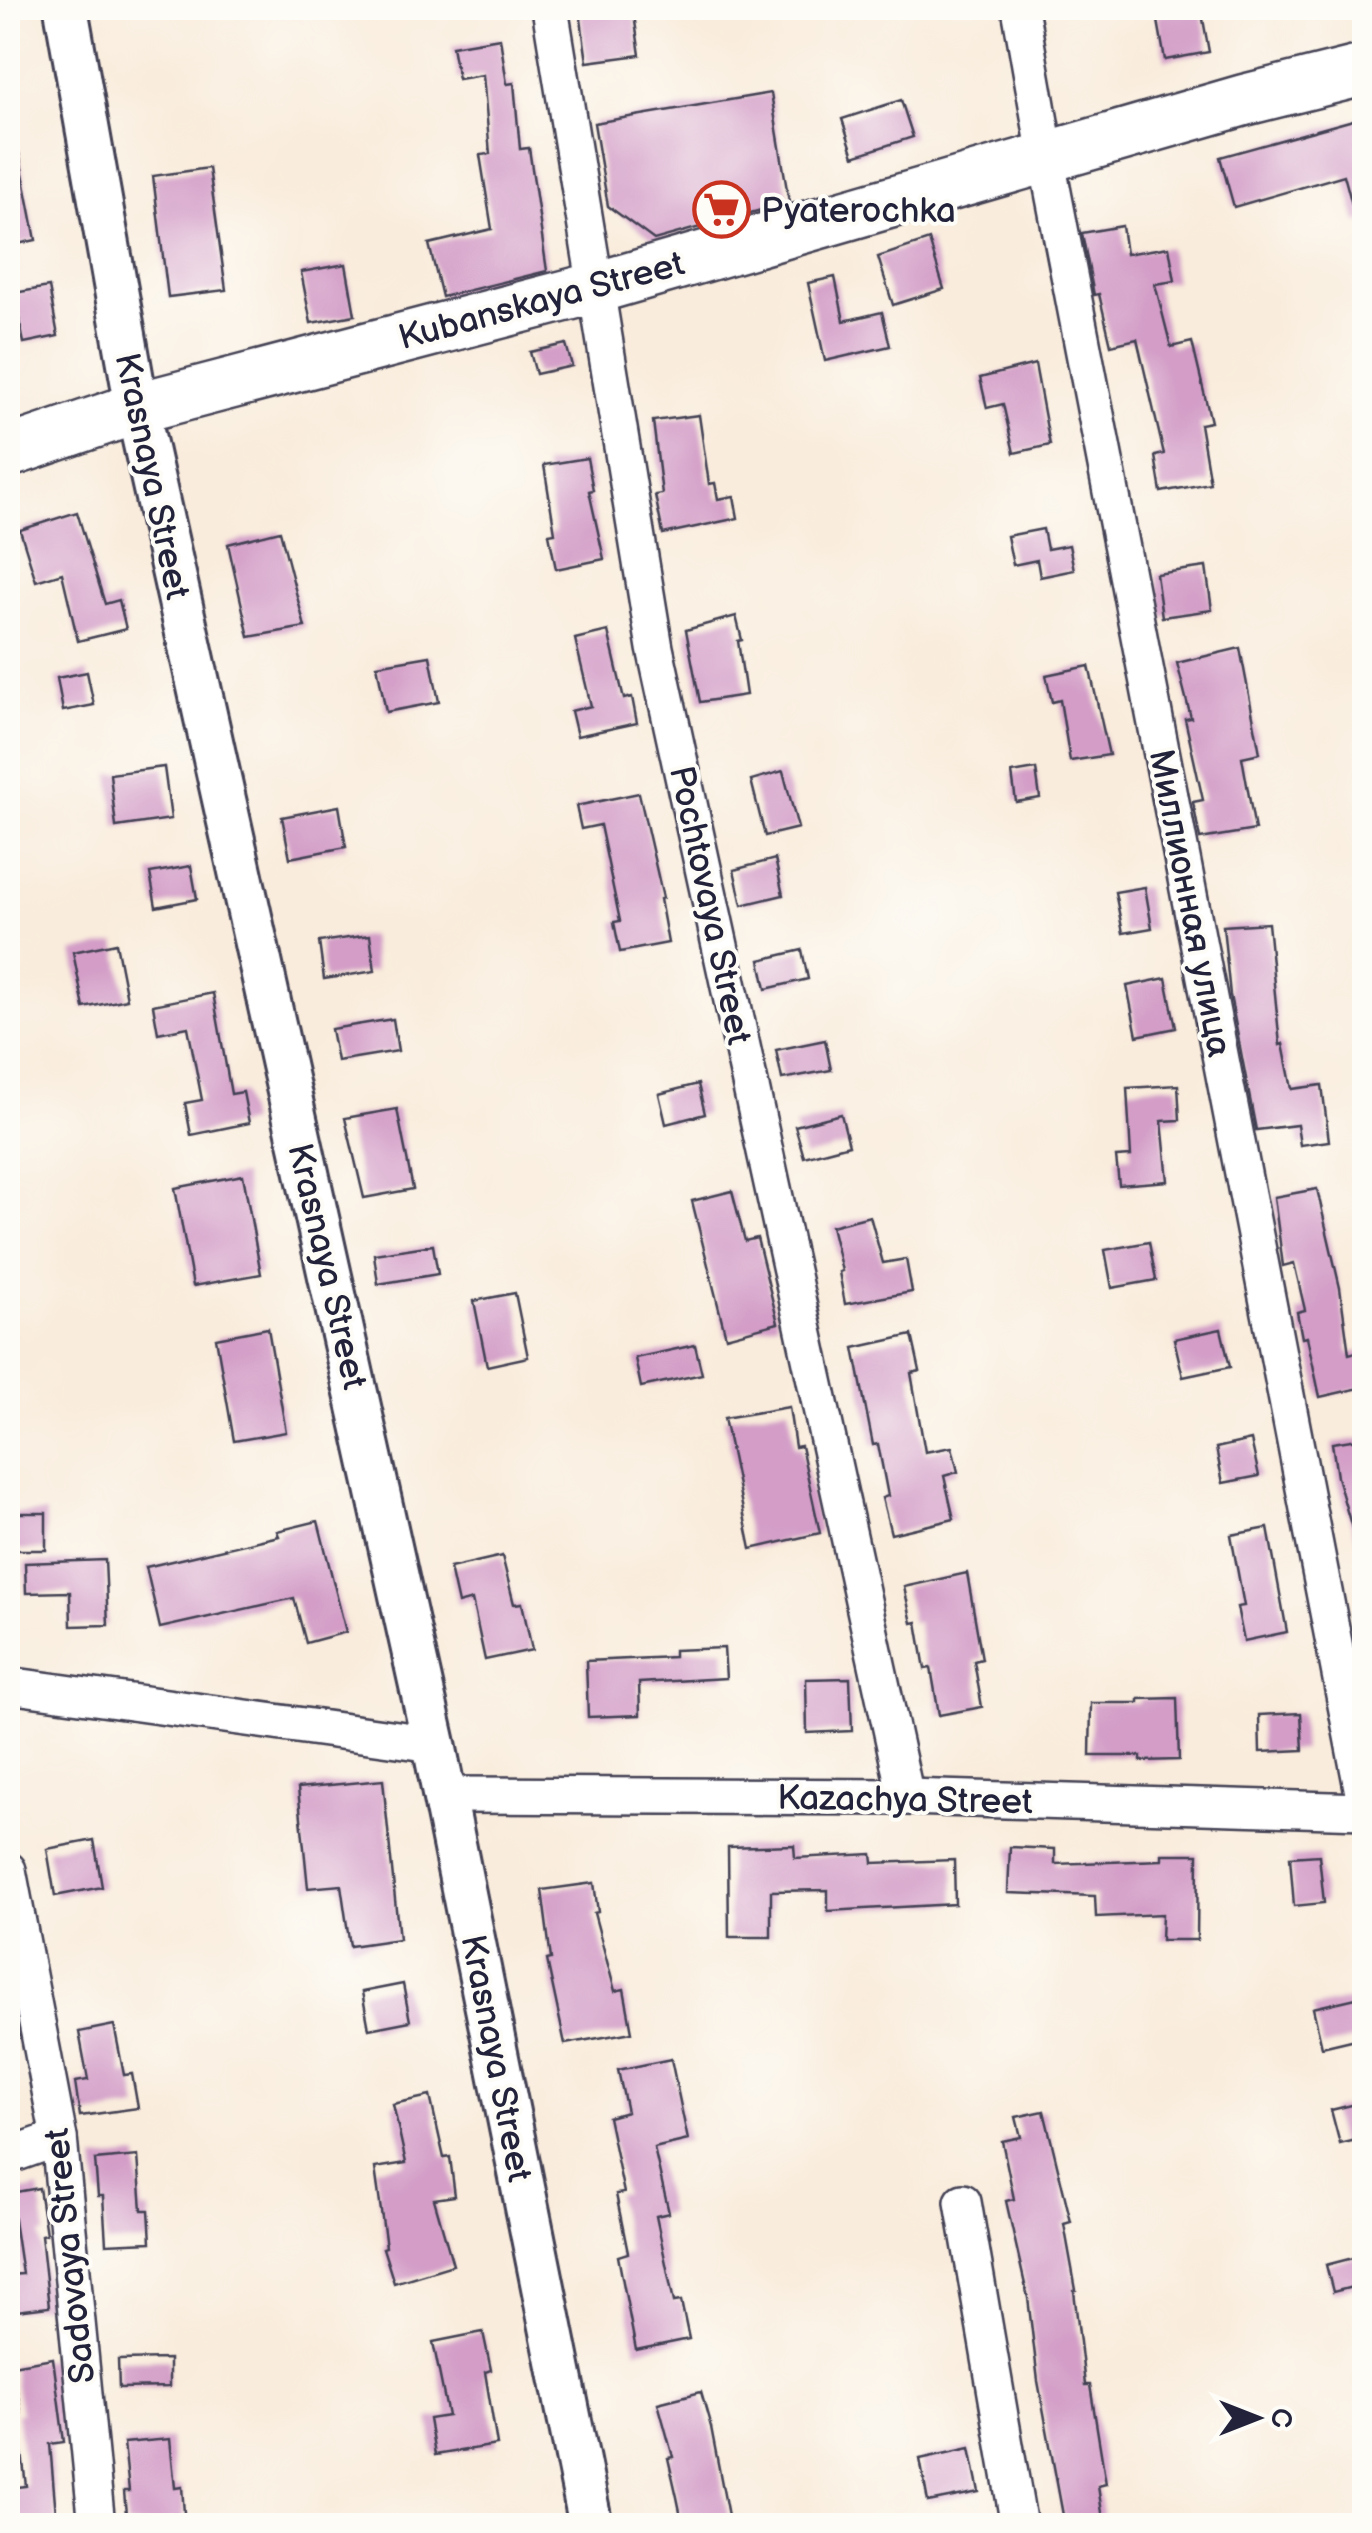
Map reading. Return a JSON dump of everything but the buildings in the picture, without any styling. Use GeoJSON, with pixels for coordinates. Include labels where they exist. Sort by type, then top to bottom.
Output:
{"type":"FeatureCollection","features":[{"type":"Feature","properties":{"kind":"main road","name":"Kubanskaya Street"},"geometry":{"type":"LineString","coordinates":[[8,452],[136,408],[595,288],[1046,156],[1364,70]]}},
{"type":"Feature","properties":{"kind":"street","name":"Krasnaya Street"},"geometry":{"type":"LineString","coordinates":[[66,8],[136,408],[434,1744],[590,2526]]}},
{"type":"Feature","properties":{"kind":"street","name":"Pochtovaya Street"},"geometry":{"type":"LineString","coordinates":[[550,8],[655,648],[906,1797]]}},
{"type":"Feature","properties":{"kind":"street","name":"Миллионная улица"},"geometry":{"type":"LineString","coordinates":[[1020,8],[1364,1798]]}},
{"type":"Feature","properties":{"kind":"street"},"geometry":{"type":"LineString","coordinates":[[8,1685],[434,1744]]}},
{"type":"Feature","properties":{"kind":"street","name":"Kazachya Street"},"geometry":{"type":"LineString","coordinates":[[444,1795],[906,1797],[1364,1811]]}},
{"type":"Feature","properties":{"kind":"street","name":"Sadovaya Street"},"geometry":{"type":"LineString","coordinates":[[8,1870],[60,2138],[97,2526]]}},
{"type":"Feature","properties":{"kind":"street"},"geometry":{"type":"LineString","coordinates":[[8,2156],[60,2138]]}},
{"type":"Feature","properties":{"kind":"street"},"geometry":{"type":"LineString","coordinates":[[963,2202],[1018,2526]]}},
{"type":"Feature","properties":{"kind":"place","name":"Pyaterochka"},"geometry":{"type":"Point","coordinates":[722,210]}}]}
